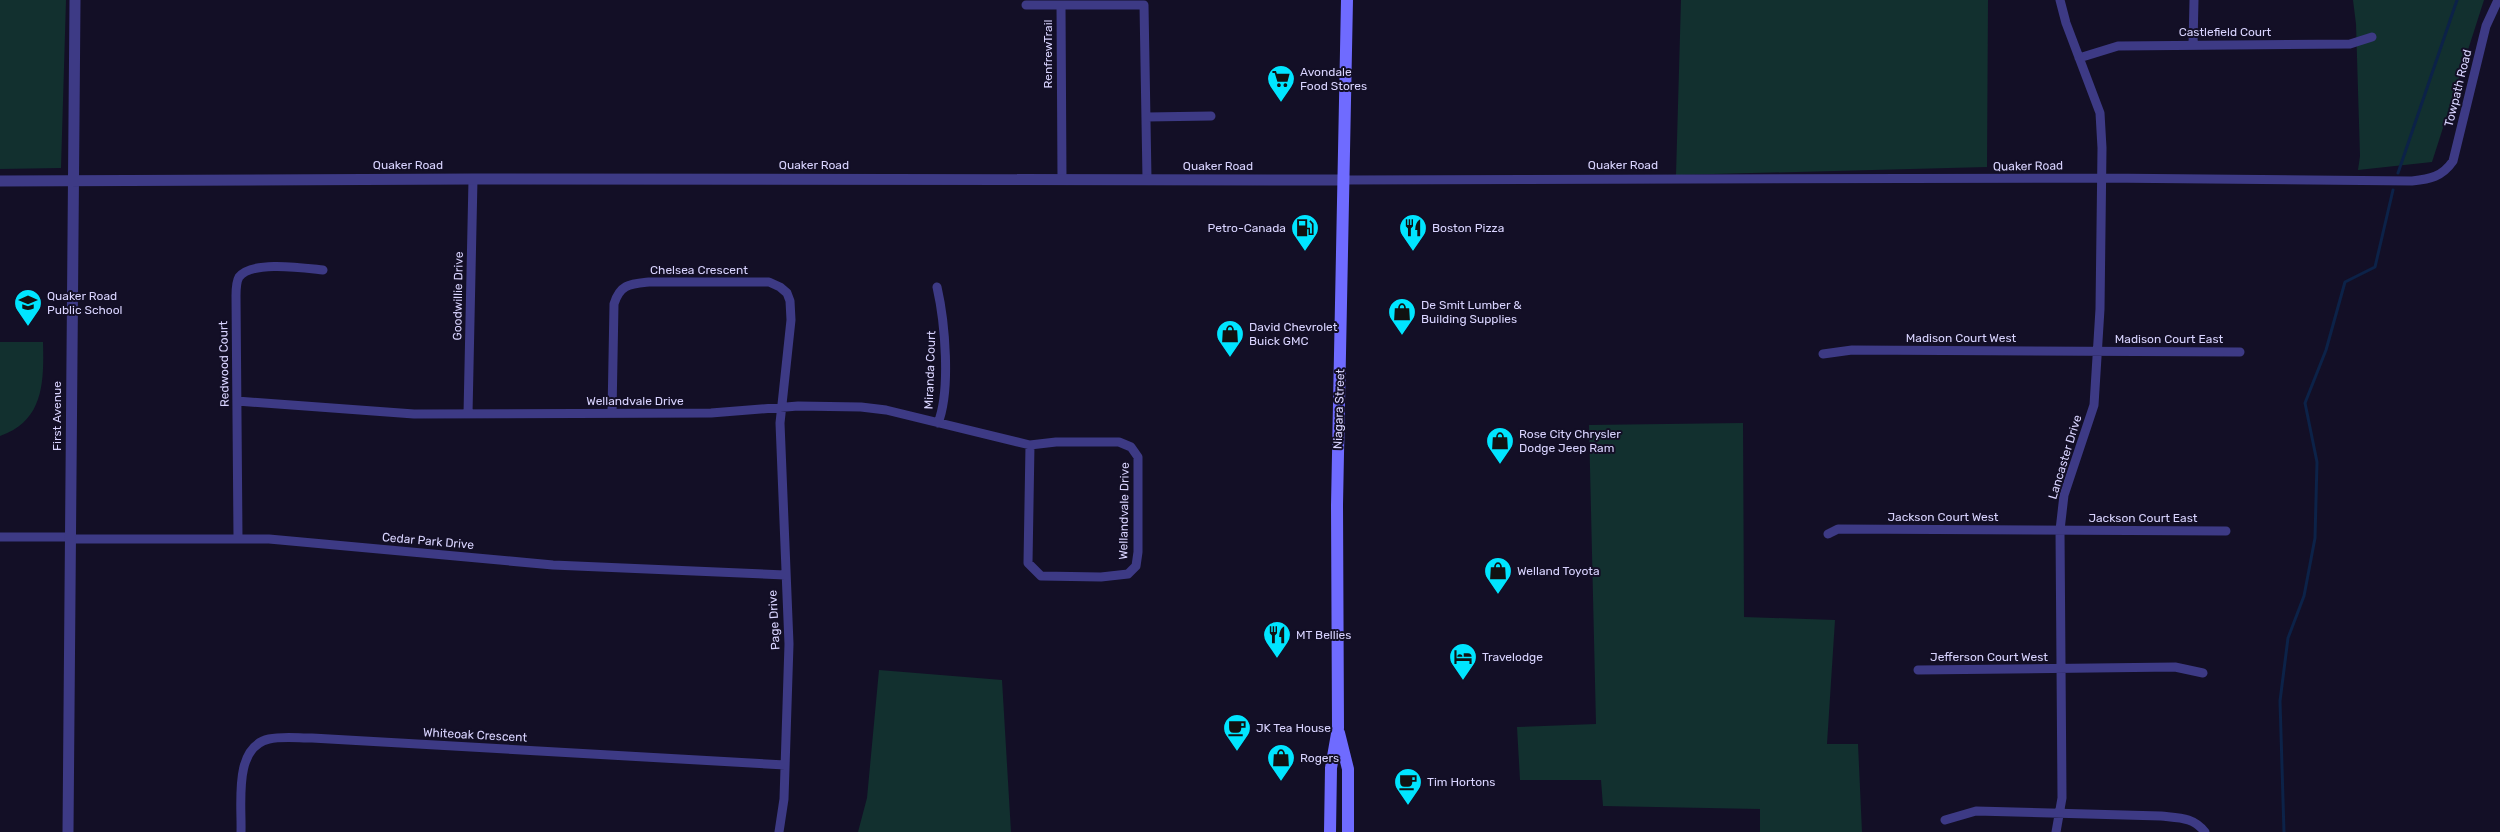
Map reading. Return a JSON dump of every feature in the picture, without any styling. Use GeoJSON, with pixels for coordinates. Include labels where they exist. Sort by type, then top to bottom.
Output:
{"type":"FeatureCollection","features":[{"type":"Feature","properties":{"kind":"main road","name":"Niagara Street"},"geometry":{"type":"LineString","coordinates":[[1330,832],[1331,768],[1338,728],[1337,505],[1347,0]]}},
{"type":"Feature","properties":{"kind":"main road","name":"Niagara Street"},"geometry":{"type":"LineString","coordinates":[[1338,728],[1348,769],[1348,832]]}},
{"type":"Feature","properties":{"kind":"street","name":"First Avenue"},"geometry":{"type":"LineString","coordinates":[[68,832],[75,0]]}},
{"type":"Feature","properties":{"kind":"street","name":"Lancaster Drive"},"geometry":{"type":"LineString","coordinates":[[2056,832],[2062,798],[2060,530],[2064,495],[2094,405],[2099,351],[2101,178],[2100,114],[2060,0]]}},
{"type":"Feature","properties":{"kind":"street"},"geometry":{"type":"LineString","coordinates":[[2193,45],[2194,0]]}},
{"type":"Feature","properties":{"kind":"street","name":"Towpath Road"},"geometry":{"type":"LineString","coordinates":[[2436,177],[2446,170],[2453,161],[2486,26],[2498,0]]}},
{"type":"Feature","properties":{"kind":"street","name":"RenfrewTrail"},"geometry":{"type":"LineString","coordinates":[[1062,180],[1060,6],[1144,5],[1147,180]]}},
{"type":"Feature","properties":{"kind":"street"},"geometry":{"type":"LineString","coordinates":[[1026,6],[1060,6]]}},
{"type":"Feature","properties":{"kind":"street","name":"Castlefield Court"},"geometry":{"type":"LineString","coordinates":[[2079,58],[2118,46],[2350,44],[2372,37]]}},
{"type":"Feature","properties":{"kind":"street"},"geometry":{"type":"LineString","coordinates":[[1146,117],[1211,116]]}},
{"type":"Feature","properties":{"kind":"street","name":"Quaker Road"},"geometry":{"type":"LineString","coordinates":[[0,181],[2101,178],[2412,181],[2436,177]]}},
{"type":"Feature","properties":{"kind":"street","name":"Goodwillie Drive"},"geometry":{"type":"LineString","coordinates":[[468,414],[473,179]]}},
{"type":"Feature","properties":{"kind":"street","name":"Redwood Court"},"geometry":{"type":"LineString","coordinates":[[238,538],[236,296],[240,276],[251,269],[261,267],[323,270]]}},
{"type":"Feature","properties":{"kind":"street","name":"Chelsea Crescent"},"geometry":{"type":"LineString","coordinates":[[612,413],[614,304],[618,292],[624,287],[630,284],[649,282],[769,282],[784,290],[790,301],[791,320],[782,407]]}},
{"type":"Feature","properties":{"kind":"street","name":"Miranda Court"},"geometry":{"type":"LineString","coordinates":[[937,287],[945,330],[943,410],[938,423]]}},
{"type":"Feature","properties":{"kind":"street","name":"Madison Court West"},"geometry":{"type":"LineString","coordinates":[[1822,354],[1852,350],[2099,351]]}},
{"type":"Feature","properties":{"kind":"street","name":"Madison Court East"},"geometry":{"type":"LineString","coordinates":[[2099,351],[2240,352]]}},
{"type":"Feature","properties":{"kind":"street","name":"Wellandvale Drive"},"geometry":{"type":"LineString","coordinates":[[237,401],[387,413],[468,414],[712,413],[782,407],[861,406],[886,410],[1030,445],[1056,442],[1119,442],[1131,447],[1138,457],[1138,552],[1136,566],[1128,574],[1101,577],[1041,576],[1028,564],[1030,445]]}},
{"type":"Feature","properties":{"kind":"street","name":"Page Drive"},"geometry":{"type":"LineString","coordinates":[[779,832],[783,810],[788,644],[784,575],[780,423],[782,407]]}},
{"type":"Feature","properties":{"kind":"street","name":"Jackson Court West"},"geometry":{"type":"LineString","coordinates":[[1828,534],[1838,529],[2060,530]]}},
{"type":"Feature","properties":{"kind":"street","name":"Jackson Court East"},"geometry":{"type":"LineString","coordinates":[[2060,530],[2226,531]]}},
{"type":"Feature","properties":{"kind":"street","name":"Cedar Park Drive"},"geometry":{"type":"LineString","coordinates":[[0,537],[286,540],[554,565],[784,575]]}},
{"type":"Feature","properties":{"kind":"street","name":"Jefferson Court West"},"geometry":{"type":"LineString","coordinates":[[1918,670],[2175,667],[2203,673]]}},
{"type":"Feature","properties":{"kind":"street","name":"Whiteoak Crescent"},"geometry":{"type":"LineString","coordinates":[[241,832],[243,765],[251,749],[270,738],[321,739],[785,765]]}},
{"type":"Feature","properties":{"kind":"street"},"geometry":{"type":"LineString","coordinates":[[1945,820],[1976,811],[2060,813],[2188,819],[2196,822],[2205,832]]}},
{"type":"Feature","properties":{"kind":"green space"},"geometry":{"type":"Polygon","coordinates":[[[0,0],[66,0],[61,168],[0,169],[0,0]]]}},
{"type":"Feature","properties":{"kind":"green space"},"geometry":{"type":"Polygon","coordinates":[[[1681,0],[1988,0],[1987,167],[1676,175],[1681,0]]]}},
{"type":"Feature","properties":{"kind":"green space"},"geometry":{"type":"Polygon","coordinates":[[[2353,0],[2484,0],[2432,162],[2358,170],[2360,156],[2356,24],[2353,0]]]}},
{"type":"Feature","properties":{"kind":"green space"},"geometry":{"type":"Polygon","coordinates":[[[0,342],[43,342],[43,371],[38,398],[33,410],[25,421],[15,429],[0,436],[0,342]]]}},
{"type":"Feature","properties":{"kind":"green space"},"geometry":{"type":"Polygon","coordinates":[[[1743,423],[1744,617],[1835,620],[1827,744],[1858,744],[1862,832],[1760,832],[1760,809],[1603,806],[1601,780],[1520,780],[1517,727],[1596,724],[1589,425],[1743,423]]]}},
{"type":"Feature","properties":{"kind":"green space"},"geometry":{"type":"Polygon","coordinates":[[[879,670],[1002,680],[1011,832],[858,832],[867,798],[879,670]]]}},
{"type":"Feature","properties":{"kind":"waterway"},"geometry":{"type":"LineString","coordinates":[[2398,173],[2457,0]]}},
{"type":"Feature","properties":{"kind":"waterway"},"geometry":{"type":"LineString","coordinates":[[2284,832],[2280,701],[2288,638],[2304,596],[2315,538],[2317,462],[2305,403],[2326,350],[2345,282],[2375,267],[2393,190]]}},
{"type":"Feature","properties":{"kind":"place","name":"Avondale Food Stores"},"geometry":{"type":"Point","coordinates":[1281,103]}},
{"type":"Feature","properties":{"kind":"place","name":"Petro-Canada"},"geometry":{"type":"Point","coordinates":[1305,252]}},
{"type":"Feature","properties":{"kind":"place","name":"Boston Pizza"},"geometry":{"type":"Point","coordinates":[1413,252]}},
{"type":"Feature","properties":{"kind":"place","name":"Quaker Road Public School"},"geometry":{"type":"Point","coordinates":[28,327]}},
{"type":"Feature","properties":{"kind":"place","name":"De Smit Lumber & Building Supplies"},"geometry":{"type":"Point","coordinates":[1402,336]}},
{"type":"Feature","properties":{"kind":"place","name":"David Chevrolet Buick GMC"},"geometry":{"type":"Point","coordinates":[1230,358]}},
{"type":"Feature","properties":{"kind":"place","name":"Rose City Chrysler Dodge Jeep Ram"},"geometry":{"type":"Point","coordinates":[1500,465]}},
{"type":"Feature","properties":{"kind":"place","name":"Welland Toyota"},"geometry":{"type":"Point","coordinates":[1498,595]}},
{"type":"Feature","properties":{"kind":"place","name":"MT Bellies"},"geometry":{"type":"Point","coordinates":[1277,659]}},
{"type":"Feature","properties":{"kind":"place","name":"Travelodge"},"geometry":{"type":"Point","coordinates":[1463,681]}},
{"type":"Feature","properties":{"kind":"place","name":"JK Tea House"},"geometry":{"type":"Point","coordinates":[1237,752]}},
{"type":"Feature","properties":{"kind":"place","name":"Rogers"},"geometry":{"type":"Point","coordinates":[1281,782]}},
{"type":"Feature","properties":{"kind":"place","name":"Tim Hortons"},"geometry":{"type":"Point","coordinates":[1408,806]}}]}
